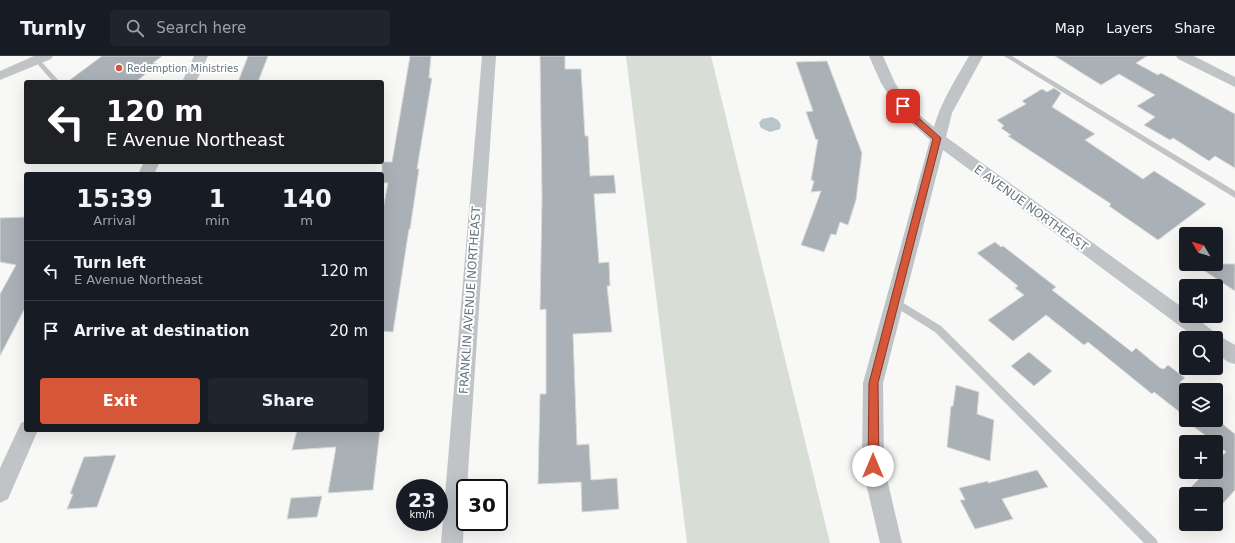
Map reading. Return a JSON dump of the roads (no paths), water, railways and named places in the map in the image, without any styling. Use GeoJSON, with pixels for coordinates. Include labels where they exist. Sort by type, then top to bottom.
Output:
{"type":"FeatureCollection","features":[{"type":"Feature","properties":{"kind":"street"},"geometry":{"type":"LineString","coordinates":[[190,80],[201,56]]}},
{"type":"Feature","properties":{"kind":"street","name":"FRANKLIN AVENUE NORTHEAST"},"geometry":{"type":"LineString","coordinates":[[452,543],[489,56]]}},
{"type":"Feature","properties":{"kind":"street","name":"E AVENUE NORTHEAST"},"geometry":{"type":"LineString","coordinates":[[876,56],[888,83],[906,111],[937,138],[1200,331]]}},
{"type":"Feature","properties":{"kind":"street"},"geometry":{"type":"LineString","coordinates":[[890,543],[873,466],[874,383],[937,138],[945,113],[952,98],[976,56]]}},
{"type":"Feature","properties":{"kind":"street"},"geometry":{"type":"LineString","coordinates":[[1183,56],[1235,84]]}},
{"type":"Feature","properties":{"kind":"street"},"geometry":{"type":"LineString","coordinates":[[0,76],[41,58]]}},
{"type":"Feature","properties":{"kind":"street"},"geometry":{"type":"LineString","coordinates":[[1223,347],[1235,356]]}},
{"type":"Feature","properties":{"kind":"street"},"geometry":{"type":"LineString","coordinates":[[0,492],[27,432]]}},
{"type":"Feature","properties":{"kind":"lane"},"geometry":{"type":"LineString","coordinates":[[1007,56],[1235,195]]}},
{"type":"Feature","properties":{"kind":"lane"},"geometry":{"type":"LineString","coordinates":[[41,58],[56,80]]}},
{"type":"Feature","properties":{"kind":"lane"},"geometry":{"type":"LineString","coordinates":[[895,302],[938,329],[1152,543]]}},
{"type":"Feature","properties":{"kind":"place","name":"Redemption Ministries"},"geometry":{"type":"Point","coordinates":[119,68]}}]}
